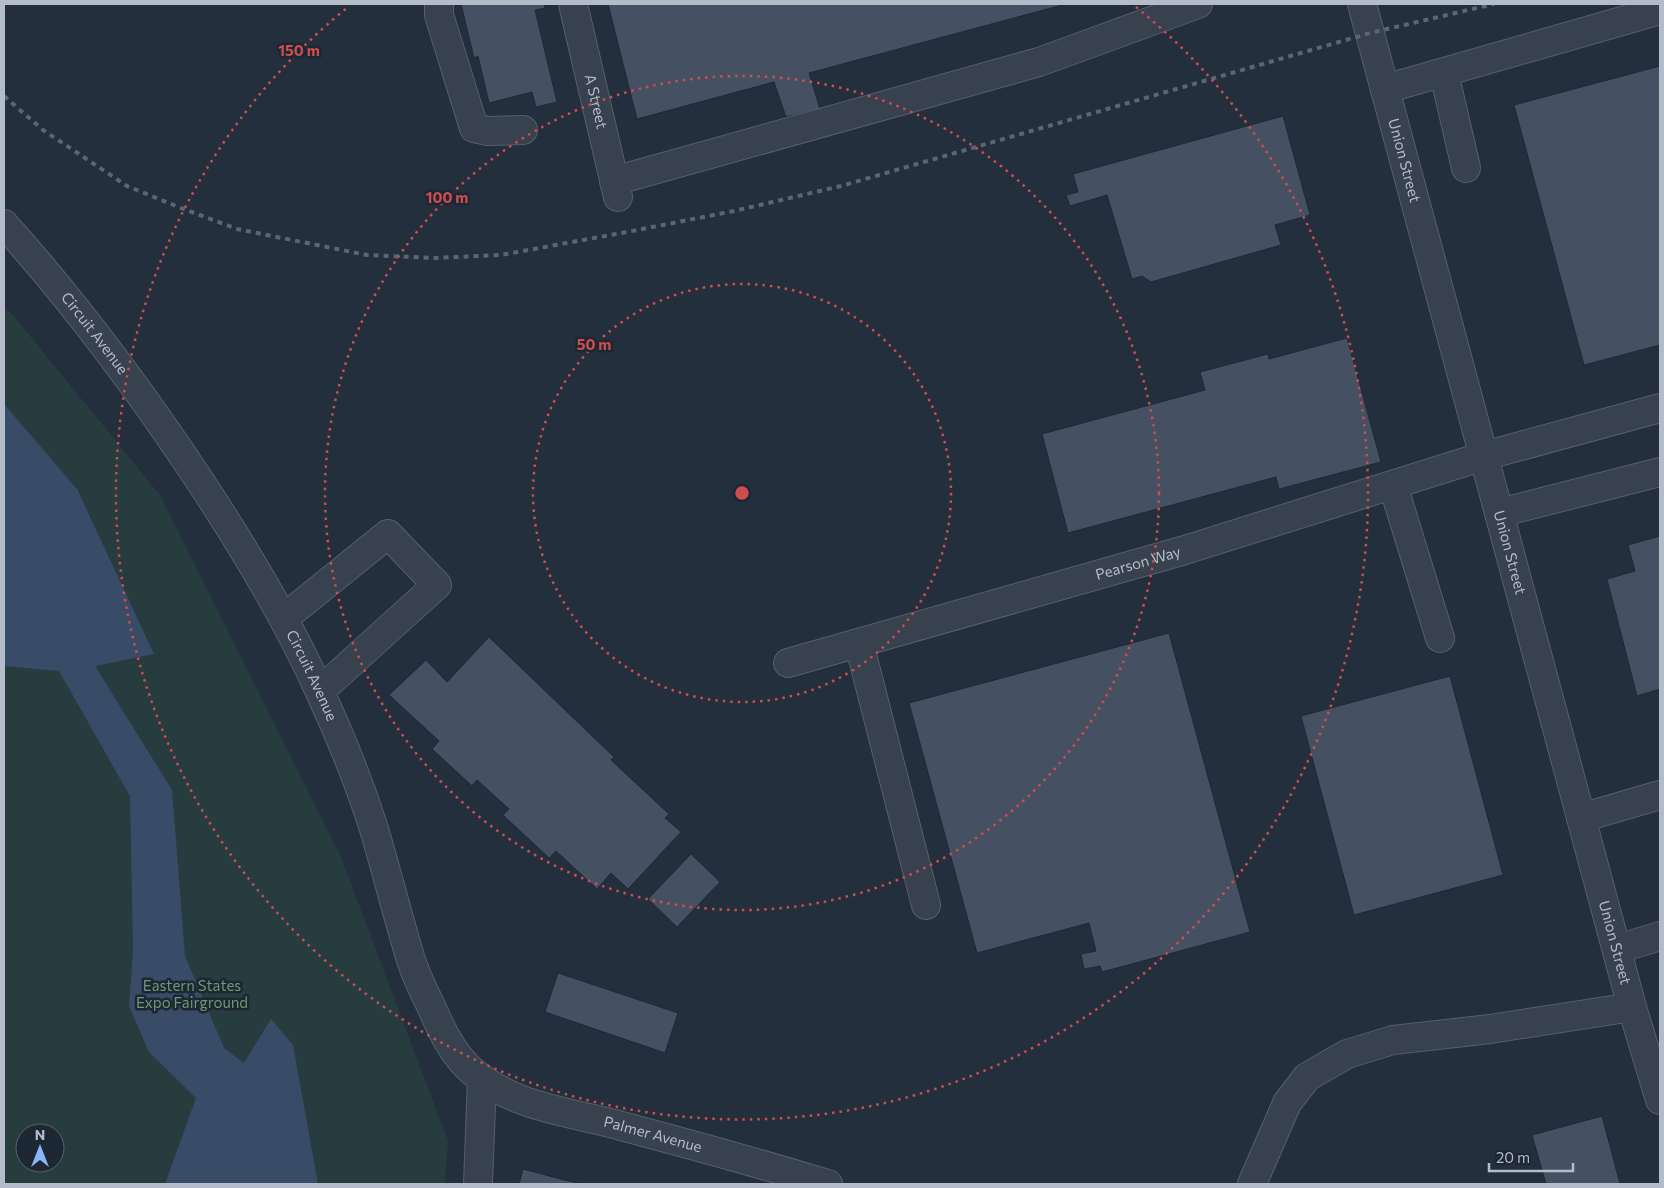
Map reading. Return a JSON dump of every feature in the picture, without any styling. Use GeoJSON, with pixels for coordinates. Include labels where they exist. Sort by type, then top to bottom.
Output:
{"type":"FeatureCollection","features":[{"type":"Feature","properties":{"kind":"street"},"geometry":{"type":"LineString","coordinates":[[439,4],[438,15],[474,128],[488,131],[524,130]]}},
{"type":"Feature","properties":{"kind":"street","name":"A Street"},"geometry":{"type":"LineString","coordinates":[[574,4],[616,190],[1039,62],[1198,4]]}},
{"type":"Feature","properties":{"kind":"street","name":"Union Street"},"geometry":{"type":"LineString","coordinates":[[1362,4],[1632,1007],[1660,1100]]}},
{"type":"Feature","properties":{"kind":"street"},"geometry":{"type":"LineString","coordinates":[[1385,89],[1660,10]]}},
{"type":"Feature","properties":{"kind":"street"},"geometry":{"type":"LineString","coordinates":[[1444,72],[1466,168]]}},
{"type":"Feature","properties":{"kind":"street","name":"Circuit Avenue"},"geometry":{"type":"LineString","coordinates":[[4,224],[61,291],[143,397],[221,513],[284,618],[320,691],[339,735],[372,824],[412,963],[447,1039],[461,1060],[482,1079]]}},
{"type":"Feature","properties":{"kind":"street","name":"Pearson Way"},"geometry":{"type":"LineString","coordinates":[[788,664],[1184,550],[1484,456],[1660,408]]}},
{"type":"Feature","properties":{"kind":"street"},"geometry":{"type":"LineString","coordinates":[[1499,513],[1660,472]]}},
{"type":"Feature","properties":{"kind":"street"},"geometry":{"type":"LineString","coordinates":[[1393,485],[1440,638]]}},
{"type":"Feature","properties":{"kind":"street"},"geometry":{"type":"LineString","coordinates":[[284,618],[388,534],[437,585],[320,691]]}},
{"type":"Feature","properties":{"kind":"street"},"geometry":{"type":"LineString","coordinates":[[859,643],[926,905]]}},
{"type":"Feature","properties":{"kind":"street"},"geometry":{"type":"LineString","coordinates":[[1582,818],[1660,795]]}},
{"type":"Feature","properties":{"kind":"street"},"geometry":{"type":"LineString","coordinates":[[1617,949],[1660,936]]}},
{"type":"Feature","properties":{"kind":"street"},"geometry":{"type":"LineString","coordinates":[[1252,1184],[1287,1103],[1307,1077],[1347,1054],[1393,1040],[1490,1029],[1632,1007]]}},
{"type":"Feature","properties":{"kind":"street"},"geometry":{"type":"LineString","coordinates":[[478,1184],[482,1079]]}},
{"type":"Feature","properties":{"kind":"street","name":"Palmer Avenue"},"geometry":{"type":"LineString","coordinates":[[482,1079],[493,1087],[533,1105],[621,1126],[828,1184]]}},
{"type":"Feature","properties":{"kind":"green space","name":"Eastern States Expo Fairground"},"geometry":{"type":"Polygon","coordinates":[[[4,307],[12,314],[160,495],[341,857],[448,1141],[445,1184],[4,1184],[4,307]]]}},
{"type":"Feature","properties":{"kind":"water"},"geometry":{"type":"Polygon","coordinates":[[[4,404],[77,489],[154,654],[95,666],[172,790],[185,956],[224,1048],[244,1063],[271,1019],[293,1045],[318,1184],[165,1184],[196,1098],[149,1052],[129,1006],[133,952],[130,796],[59,671],[4,666],[4,404]]]}},
{"type":"Feature","properties":{"kind":"building"},"geometry":{"type":"Polygon","coordinates":[[[461,4],[544,4],[545,8],[535,10],[557,102],[536,107],[532,92],[489,103],[478,56],[474,58],[461,4]]]}},
{"type":"Feature","properties":{"kind":"building"},"geometry":{"type":"Polygon","coordinates":[[[608,4],[1066,4],[809,73],[820,109],[786,117],[774,82],[637,119],[608,4]]]}},
{"type":"Feature","properties":{"kind":"building"},"geometry":{"type":"Polygon","coordinates":[[[1660,66],[1660,345],[1584,365],[1514,105],[1660,66]]]}},
{"type":"Feature","properties":{"kind":"building"},"geometry":{"type":"Polygon","coordinates":[[[1283,116],[1310,215],[1275,225],[1281,245],[1151,282],[1142,276],[1132,279],[1107,195],[1070,206],[1066,195],[1078,192],[1073,174],[1283,116]]]}},
{"type":"Feature","properties":{"kind":"building"},"geometry":{"type":"Polygon","coordinates":[[[1347,338],[1381,462],[1279,489],[1276,477],[1068,533],[1042,434],[1205,390],[1200,372],[1268,354],[1269,359],[1347,338]]]}},
{"type":"Feature","properties":{"kind":"building"},"geometry":{"type":"Polygon","coordinates":[[[1660,536],[1660,689],[1637,696],[1607,579],[1635,571],[1628,545],[1660,536]]]}},
{"type":"Feature","properties":{"kind":"building"},"geometry":{"type":"Polygon","coordinates":[[[1169,633],[1250,932],[1102,972],[1100,966],[1084,969],[1081,954],[1096,951],[1089,923],[977,953],[909,703],[1169,633]]]}},
{"type":"Feature","properties":{"kind":"building"},"geometry":{"type":"Polygon","coordinates":[[[489,637],[614,757],[611,760],[669,814],[665,818],[681,832],[628,889],[611,873],[597,889],[556,851],[549,858],[503,815],[509,809],[477,780],[472,786],[432,749],[439,741],[389,695],[426,660],[447,682],[489,637]]]}},
{"type":"Feature","properties":{"kind":"building"},"geometry":{"type":"Polygon","coordinates":[[[1450,676],[1503,875],[1354,915],[1301,716],[1450,676]]]}},
{"type":"Feature","properties":{"kind":"building"},"geometry":{"type":"Polygon","coordinates":[[[691,854],[720,882],[677,927],[648,899],[691,854]]]}},
{"type":"Feature","properties":{"kind":"building"},"geometry":{"type":"Polygon","coordinates":[[[558,973],[678,1013],[665,1053],[545,1012],[558,973]]]}},
{"type":"Feature","properties":{"kind":"building"},"geometry":{"type":"Polygon","coordinates":[[[1602,1116],[1620,1184],[1546,1184],[1532,1135],[1602,1116]]]}},
{"type":"Feature","properties":{"kind":"building"},"geometry":{"type":"Polygon","coordinates":[[[523,1169],[580,1184],[519,1184],[523,1169]]]}},
{"type":"Feature","properties":{"kind":"railway"},"geometry":{"type":"LineString","coordinates":[[4,96],[43,130],[127,186],[237,229],[367,255],[434,258],[501,255],[734,211],[841,186],[1370,33],[1494,4]]}}]}
